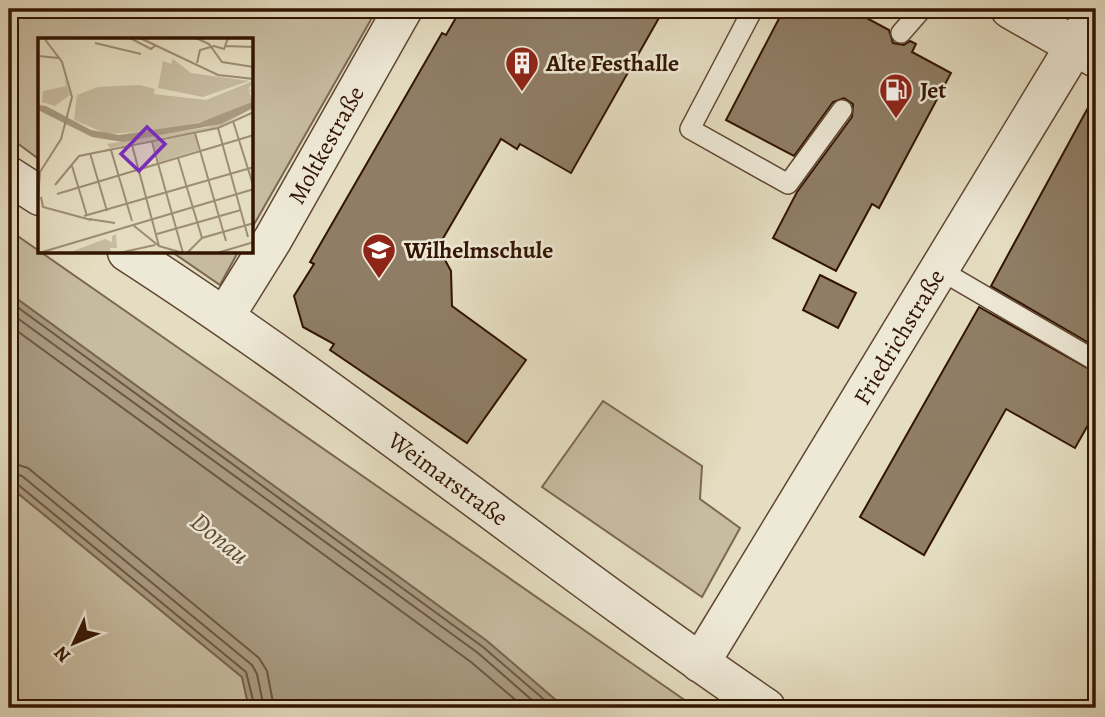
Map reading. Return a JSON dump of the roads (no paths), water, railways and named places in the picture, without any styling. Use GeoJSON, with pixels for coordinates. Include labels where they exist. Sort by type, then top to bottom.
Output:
{"type":"FeatureCollection","features":[{"type":"Feature","properties":{"kind":"street","name":"Moltkestraße"},"geometry":{"type":"LineString","coordinates":[[226,316],[403,9]]}},
{"type":"Feature","properties":{"kind":"street"},"geometry":{"type":"LineString","coordinates":[[1010,9],[1086,52]]}},
{"type":"Feature","properties":{"kind":"street","name":"Friedrichstraße"},"geometry":{"type":"LineString","coordinates":[[700,663],[940,270],[1086,52],[1096,11]]}},
{"type":"Feature","properties":{"kind":"street"},"geometry":{"type":"LineString","coordinates":[[9,176],[38,195]]}},
{"type":"Feature","properties":{"kind":"street","name":"Weimarstraße"},"geometry":{"type":"LineString","coordinates":[[130,254],[226,316],[700,663],[766,708]]}},
{"type":"Feature","properties":{"kind":"lane"},"geometry":{"type":"LineString","coordinates":[[753,9],[690,129],[788,184],[842,110]]}},
{"type":"Feature","properties":{"kind":"lane"},"geometry":{"type":"LineString","coordinates":[[901,33],[922,9]]}},
{"type":"Feature","properties":{"kind":"lane"},"geometry":{"type":"LineString","coordinates":[[940,270],[1096,361]]}},
{"type":"Feature","properties":{"kind":"water","name":"Donau"},"geometry":{"type":"Polygon","coordinates":[[[9,293],[487,641],[565,708],[249,708],[242,677],[9,486],[9,293]]]}},
{"type":"Feature","properties":{"kind":"place","name":"Alte Festhalle"},"geometry":{"type":"Point","coordinates":[522,93]}},
{"type":"Feature","properties":{"kind":"place","name":"Jet"},"geometry":{"type":"Point","coordinates":[896,120]}},
{"type":"Feature","properties":{"kind":"place","name":"Wilhelmschule"},"geometry":{"type":"Point","coordinates":[379,280]}}]}
